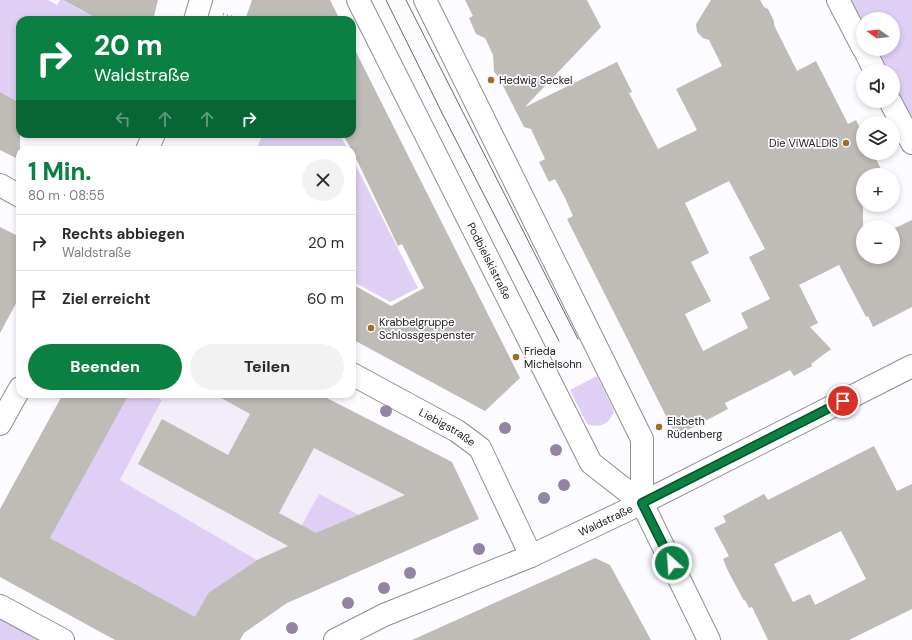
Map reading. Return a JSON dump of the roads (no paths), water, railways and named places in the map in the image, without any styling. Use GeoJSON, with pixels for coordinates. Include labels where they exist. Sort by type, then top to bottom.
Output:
{"type":"FeatureCollection","features":[{"type":"Feature","properties":{"kind":"main road"},"geometry":{"type":"LineString","coordinates":[[196,16],[201,0]]}},
{"type":"Feature","properties":{"kind":"main road","name":"Podbielskistraße"},"geometry":{"type":"LineString","coordinates":[[358,0],[591,463],[642,503],[709,640]]}},
{"type":"Feature","properties":{"kind":"main road","name":"Podbielskistraße"},"geometry":{"type":"LineString","coordinates":[[425,0],[642,439],[642,503]]}},
{"type":"Feature","properties":{"kind":"main road"},"geometry":{"type":"LineString","coordinates":[[838,0],[856,35]]}},
{"type":"Feature","properties":{"kind":"main road"},"geometry":{"type":"LineString","coordinates":[[894,108],[912,143]]}},
{"type":"Feature","properties":{"kind":"main road"},"geometry":{"type":"LineString","coordinates":[[0,185],[16,194]]}},
{"type":"Feature","properties":{"kind":"main road","name":"Waldstraße"},"geometry":{"type":"LineString","coordinates":[[335,640],[384,615],[531,556],[642,503],[912,366]]}},
{"type":"Feature","properties":{"kind":"main road","name":"Liebigstraße"},"geometry":{"type":"LineString","coordinates":[[356,376],[457,431],[480,448],[531,556]]}},
{"type":"Feature","properties":{"kind":"main road"},"geometry":{"type":"LineString","coordinates":[[0,424],[16,395]]}},
{"type":"Feature","properties":{"kind":"main road"},"geometry":{"type":"LineString","coordinates":[[0,606],[63,640]]}},
{"type":"Feature","properties":{"kind":"tram line"},"geometry":{"type":"LineString","coordinates":[[386,0],[559,341]]}},
{"type":"Feature","properties":{"kind":"tram line"},"geometry":{"type":"LineString","coordinates":[[406,0],[578,339]]}},
{"type":"Feature","properties":{"kind":"place","name":"Hedwig Seckel"},"geometry":{"type":"Point","coordinates":[491,80]}},
{"type":"Feature","properties":{"kind":"place","name":"Die ViWALDIS"},"geometry":{"type":"Point","coordinates":[846,143]}},
{"type":"Feature","properties":{"kind":"place","name":"Krabbelgruppe Schlossgespenster"},"geometry":{"type":"Point","coordinates":[371,328]}},
{"type":"Feature","properties":{"kind":"place","name":"Frieda Michelsohn"},"geometry":{"type":"Point","coordinates":[516,357]}},
{"type":"Feature","properties":{"kind":"place","name":"Elsbeth Rüdenberg"},"geometry":{"type":"Point","coordinates":[659,427]}}]}
